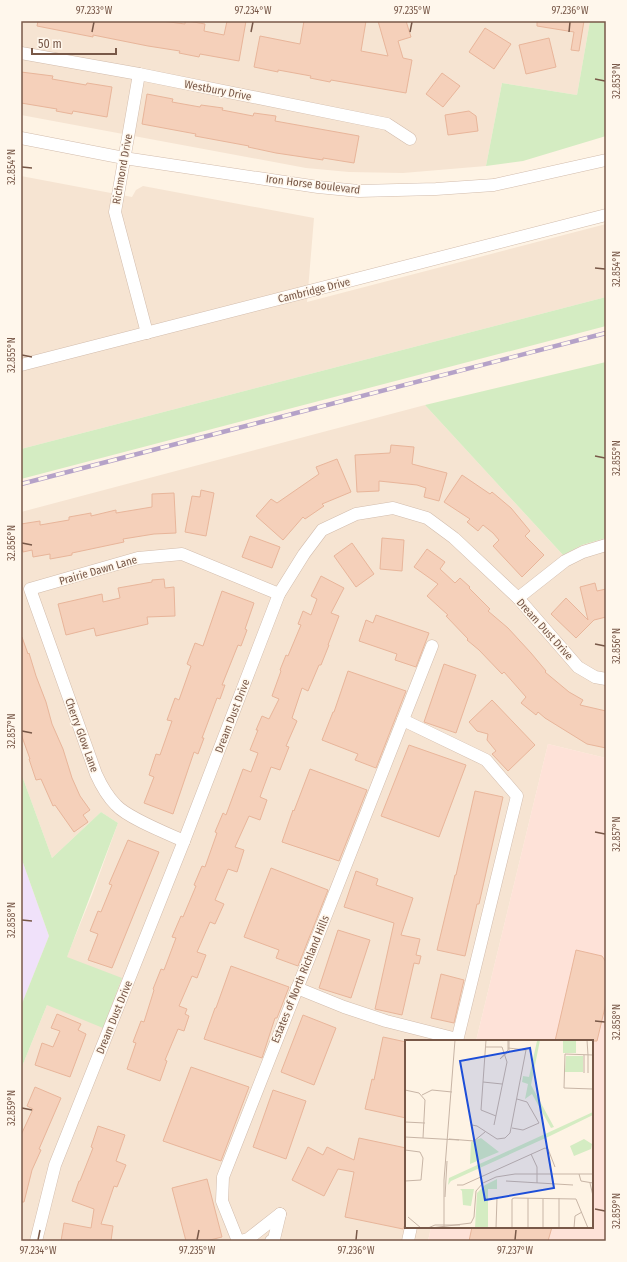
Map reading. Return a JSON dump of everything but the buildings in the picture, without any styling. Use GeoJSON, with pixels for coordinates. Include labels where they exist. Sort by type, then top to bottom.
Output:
{"type":"FeatureCollection","features":[{"type":"Feature","properties":{"kind":"street","name":"Westbury Drive"},"geometry":{"type":"LineString","coordinates":[[21,53],[139,74],[388,124],[410,139]]}},
{"type":"Feature","properties":{"kind":"street","name":"Richmond Drive"},"geometry":{"type":"LineString","coordinates":[[139,74],[115,212],[147,333]]}},
{"type":"Feature","properties":{"kind":"street","name":"Iron Horse Boulevard"},"geometry":{"type":"LineString","coordinates":[[21,138],[124,158],[318,187],[360,191],[436,189],[494,185],[606,160]]}},
{"type":"Feature","properties":{"kind":"street","name":"Cambridge Drive"},"geometry":{"type":"LineString","coordinates":[[21,365],[606,215]]}},
{"type":"Feature","properties":{"kind":"street","name":"Dream Dust Drive"},"geometry":{"type":"LineString","coordinates":[[36,1241],[55,1165],[184,840],[279,594],[304,554],[322,530],[356,514],[393,508],[427,518],[454,538],[518,598],[578,667],[595,677],[606,678]]}},
{"type":"Feature","properties":{"kind":"street"},"geometry":{"type":"LineString","coordinates":[[518,598],[565,562],[584,552],[606,545]]}},
{"type":"Feature","properties":{"kind":"street","name":"Prairie Dawn Lane"},"geometry":{"type":"LineString","coordinates":[[30,590],[138,558],[182,554],[279,594]]}},
{"type":"Feature","properties":{"kind":"street","name":"Cherry Glow Lane"},"geometry":{"type":"LineString","coordinates":[[30,590],[96,774],[105,792],[117,806],[130,815],[184,840]]}},
{"type":"Feature","properties":{"kind":"street","name":"Estates of North Richland Hills"},"geometry":{"type":"LineString","coordinates":[[239,1241],[222,1201],[223,1177],[432,646]]}},
{"type":"Feature","properties":{"kind":"street"},"geometry":{"type":"LineString","coordinates":[[297,988],[344,1007],[386,1021],[457,1040],[517,796],[486,760],[403,720]]}},
{"type":"Feature","properties":{"kind":"street"},"geometry":{"type":"LineString","coordinates":[[239,1241],[248,1239],[280,1214],[274,1239],[271,1241]]}},
{"type":"Feature","properties":{"kind":"street"},"geometry":{"type":"LineString","coordinates":[[408,1241],[411,1228]]}},
{"type":"Feature","properties":{"kind":"shaded area"},"geometry":{"type":"Polygon","coordinates":[[[21,21],[590,21],[577,95],[502,83],[486,166],[403,173],[349,172],[306,168],[21,115],[21,21]]]}},
{"type":"Feature","properties":{"kind":"shaded area"},"geometry":{"type":"Polygon","coordinates":[[[21,176],[132,197],[136,190],[143,186],[314,218],[307,302],[606,224],[606,297],[21,449],[21,176]]]}},
{"type":"Feature","properties":{"kind":"shaded area"},"geometry":{"type":"Polygon","coordinates":[[[425,405],[562,554],[582,545],[606,538],[606,758],[548,744],[476,1040],[405,1040],[405,1228],[431,1228],[428,1241],[21,1241],[21,1069],[92,895],[118,823],[101,812],[52,858],[21,773],[21,512],[425,405]]]}},
{"type":"Feature","properties":{"kind":"shaded area"},"geometry":{"type":"Polygon","coordinates":[[[548,744],[606,758],[606,1241],[428,1241],[431,1228],[593,1228],[593,1040],[476,1040],[548,744]]]}},
{"type":"Feature","properties":{"kind":"shaded area"},"geometry":{"type":"Polygon","coordinates":[[[21,857],[49,936],[21,1006],[21,857]]]}},
{"type":"Feature","properties":{"kind":"green space"},"geometry":{"type":"Polygon","coordinates":[[[590,21],[606,21],[606,136],[523,161],[486,166],[502,83],[577,95],[590,21]]]}},
{"type":"Feature","properties":{"kind":"green space"},"geometry":{"type":"Polygon","coordinates":[[[606,297],[606,326],[21,479],[21,449],[606,297]]]}},
{"type":"Feature","properties":{"kind":"green space"},"geometry":{"type":"Polygon","coordinates":[[[606,362],[606,538],[582,545],[563,555],[425,405],[606,362]]]}},
{"type":"Feature","properties":{"kind":"green space"},"geometry":{"type":"Polygon","coordinates":[[[21,773],[52,858],[101,812],[118,823],[67,957],[122,978],[103,1028],[47,1005],[21,1069],[21,1006],[49,936],[21,857],[21,773]]]}},
{"type":"Feature","properties":{"kind":"railway"},"geometry":{"type":"LineString","coordinates":[[21,484],[606,333]]}}]}
